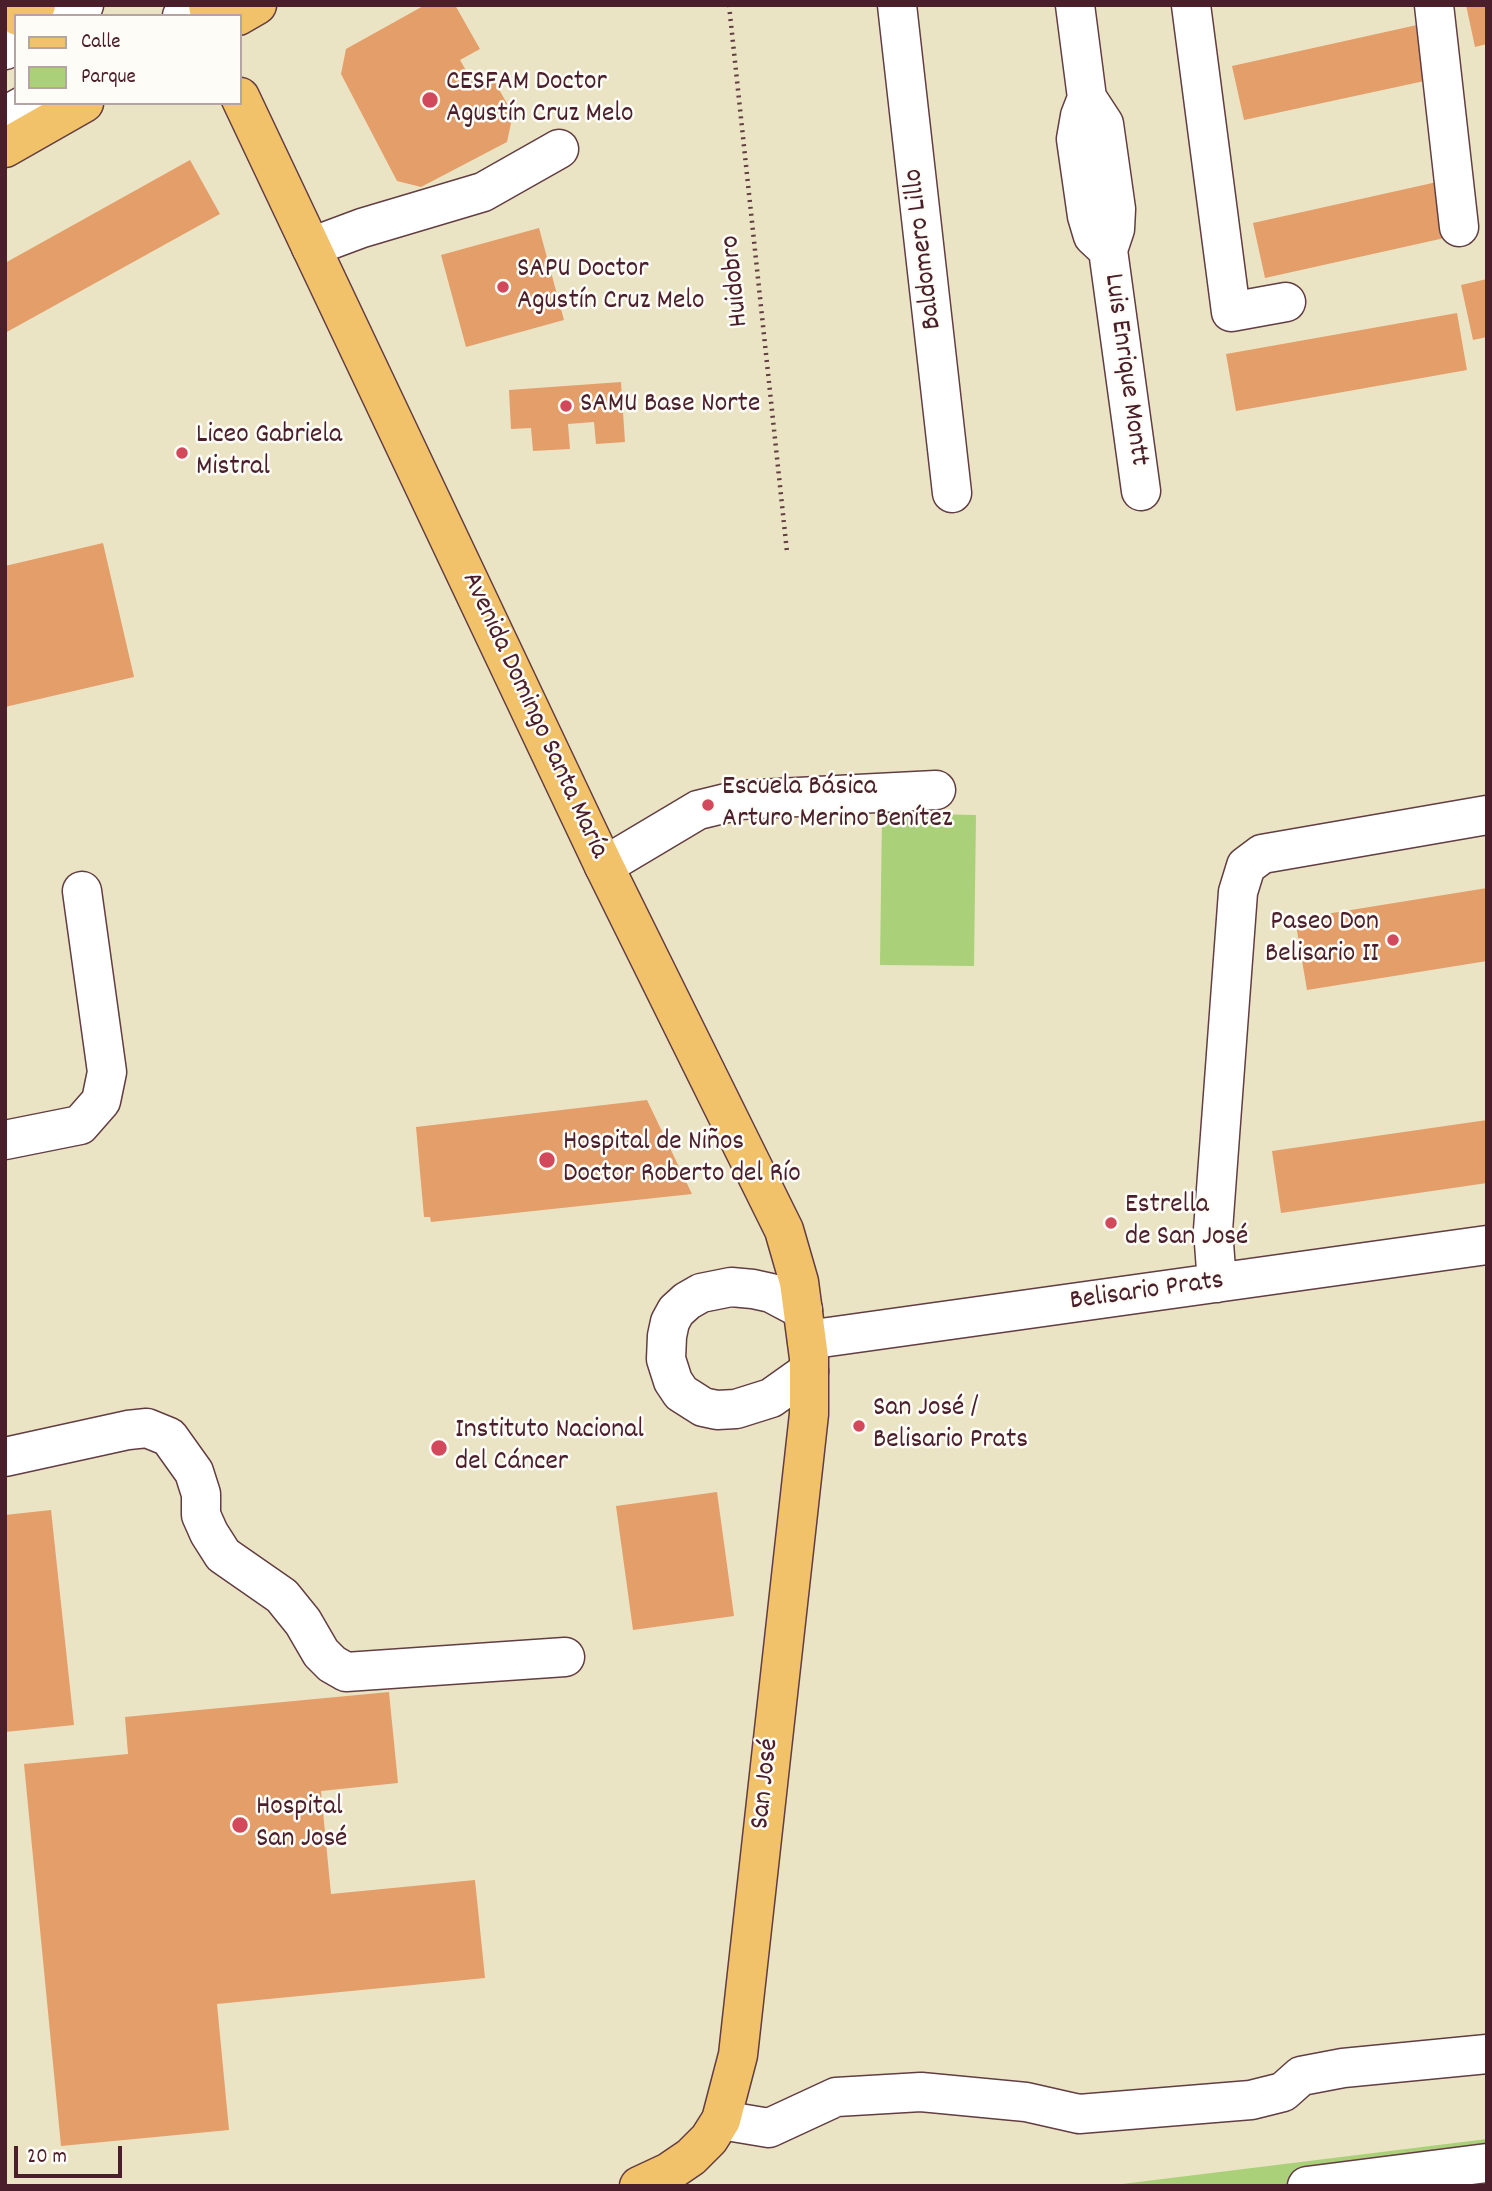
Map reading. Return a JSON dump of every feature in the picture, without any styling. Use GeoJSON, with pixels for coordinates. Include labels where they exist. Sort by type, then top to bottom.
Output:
{"type":"FeatureCollection","features":[{"type":"Feature","properties":{"kind":"main road"},"geometry":{"type":"LineString","coordinates":[[20,14],[36,5]]}},
{"type":"Feature","properties":{"kind":"main road"},"geometry":{"type":"LineString","coordinates":[[241,14],[257,5]]}},
{"type":"Feature","properties":{"kind":"main road","name":"Avenida Domingo Santa María"},"geometry":{"type":"LineString","coordinates":[[242,101],[604,866],[784,1230],[799,1282],[806,1340]]}},
{"type":"Feature","properties":{"kind":"main road"},"geometry":{"type":"LineString","coordinates":[[5,148],[80,105]]}},
{"type":"Feature","properties":{"kind":"main road","name":"San José"},"geometry":{"type":"LineString","coordinates":[[639,2186],[691,2158],[709,2139],[721,2120],[738,2055],[809,1414],[806,1340]]}},
{"type":"Feature","properties":{"kind":"street"},"geometry":{"type":"LineString","coordinates":[[185,14],[201,5]]}},
{"type":"Feature","properties":{"kind":"street","name":"Baldomero Lillo"},"geometry":{"type":"LineString","coordinates":[[897,5],[953,493]]}},
{"type":"Feature","properties":{"kind":"street","name":"Luis Enrique Montt"},"geometry":{"type":"LineString","coordinates":[[1074,5],[1087,98],[1100,115],[1106,133],[1116,209],[1115,229],[1108,250],[1141,491]]}},
{"type":"Feature","properties":{"kind":"street"},"geometry":{"type":"LineString","coordinates":[[1191,5],[1231,312],[1286,302]]}},
{"type":"Feature","properties":{"kind":"street"},"geometry":{"type":"LineString","coordinates":[[1434,5],[1459,227]]}},
{"type":"Feature","properties":{"kind":"street"},"geometry":{"type":"LineString","coordinates":[[5,116],[24,105]]}},
{"type":"Feature","properties":{"kind":"street"},"geometry":{"type":"LineString","coordinates":[[311,247],[362,228],[483,192],[559,149]]}},
{"type":"Feature","properties":{"kind":"street"},"geometry":{"type":"LineString","coordinates":[[604,866],[698,810],[739,800],[936,790]]}},
{"type":"Feature","properties":{"kind":"street"},"geometry":{"type":"LineString","coordinates":[[1217,1283],[1213,1230],[1238,892],[1245,866],[1262,854],[1487,815]]}},
{"type":"Feature","properties":{"kind":"street"},"geometry":{"type":"LineString","coordinates":[[5,1140],[80,1125],[101,1101],[107,1072],[82,891]]}},
{"type":"Feature","properties":{"kind":"street","name":"Belisario Prats"},"geometry":{"type":"LineString","coordinates":[[806,1340],[1487,1245]]}},
{"type":"Feature","properties":{"kind":"street"},"geometry":{"type":"LineString","coordinates":[[5,1457],[128,1430],[147,1428],[169,1437],[194,1472],[201,1494],[201,1515],[208,1533],[223,1555],[282,1596],[303,1622],[321,1653],[331,1664],[346,1672],[565,1657]]}},
{"type":"Feature","properties":{"kind":"street"},"geometry":{"type":"LineString","coordinates":[[721,2120],[769,2128],[836,2096],[921,2092],[1026,2102],[1079,2114],[1251,2100],[1283,2092],[1301,2077],[1343,2068],[1487,2054]]}},
{"type":"Feature","properties":{"kind":"street"},"geometry":{"type":"LineString","coordinates":[[1307,2186],[1441,2177],[1487,2163]]}},
{"type":"Feature","properties":{"kind":"path","name":"Huidobro"},"geometry":{"type":"LineString","coordinates":[[729,5],[787,552]]}},
{"type":"Feature","properties":{"kind":"green space"},"geometry":{"type":"Polygon","coordinates":[[[882,813],[976,815],[974,966],[880,965],[882,813]]]}},
{"type":"Feature","properties":{"kind":"green space"},"geometry":{"type":"Polygon","coordinates":[[[1487,2139],[1487,2186],[1106,2186],[1487,2139]]]}},
{"type":"Feature","properties":{"kind":"building","name":"CESFAM Doctor Agustín Cruz Melo"},"geometry":{"type":"Polygon","coordinates":[[[425,5],[455,5],[480,49],[460,60],[475,86],[492,77],[513,114],[507,142],[421,187],[397,181],[341,74],[346,49],[425,5]]]}},
{"type":"Feature","properties":{"kind":"building"},"geometry":{"type":"Polygon","coordinates":[[[1466,5],[1487,5],[1487,44],[1475,47],[1466,5]]]}},
{"type":"Feature","properties":{"kind":"building"},"geometry":{"type":"Polygon","coordinates":[[[1417,25],[1429,80],[1244,120],[1232,66],[1417,25]]]}},
{"type":"Feature","properties":{"kind":"building"},"geometry":{"type":"Polygon","coordinates":[[[190,160],[220,214],[5,333],[5,263],[190,160]]]}},
{"type":"Feature","properties":{"kind":"building"},"geometry":{"type":"Polygon","coordinates":[[[1437,182],[1449,237],[1265,278],[1253,223],[1437,182]]]}},
{"type":"Feature","properties":{"kind":"building","name":"SAPU Doctor Agustín Cruz Melo"},"geometry":{"type":"Polygon","coordinates":[[[539,228],[564,320],[466,347],[441,255],[539,228]]]}},
{"type":"Feature","properties":{"kind":"building"},"geometry":{"type":"Polygon","coordinates":[[[1487,279],[1487,337],[1473,340],[1461,285],[1487,279]]]}},
{"type":"Feature","properties":{"kind":"building"},"geometry":{"type":"Polygon","coordinates":[[[1457,313],[1467,370],[1236,411],[1226,354],[1457,313]]]}},
{"type":"Feature","properties":{"kind":"building","name":"SAMU Base Norte"},"geometry":{"type":"Polygon","coordinates":[[[621,382],[625,442],[596,444],[594,422],[568,424],[570,449],[533,451],[531,428],[511,429],[509,390],[621,382]]]}},
{"type":"Feature","properties":{"kind":"building"},"geometry":{"type":"Polygon","coordinates":[[[103,543],[134,677],[5,707],[5,566],[103,543]]]}},
{"type":"Feature","properties":{"kind":"building","name":"Paseo Don Belisario II"},"geometry":{"type":"Polygon","coordinates":[[[1487,888],[1487,961],[1307,990],[1295,919],[1487,888]]]}},
{"type":"Feature","properties":{"kind":"building","name":"Hospital de Niños Doctor Roberto del Río"},"geometry":{"type":"Polygon","coordinates":[[[647,1100],[692,1194],[431,1222],[430,1217],[424,1217],[416,1127],[647,1100]]]}},
{"type":"Feature","properties":{"kind":"building"},"geometry":{"type":"Polygon","coordinates":[[[1487,1120],[1487,1183],[1281,1213],[1272,1151],[1487,1120]]]}},
{"type":"Feature","properties":{"kind":"building"},"geometry":{"type":"Polygon","coordinates":[[[717,1492],[734,1616],[633,1630],[616,1506],[717,1492]]]}},
{"type":"Feature","properties":{"kind":"building"},"geometry":{"type":"Polygon","coordinates":[[[51,1510],[74,1725],[5,1732],[5,1515],[51,1510]]]}},
{"type":"Feature","properties":{"kind":"building"},"geometry":{"type":"Polygon","coordinates":[[[389,1692],[398,1783],[321,1791],[331,1894],[475,1880],[485,1978],[217,2004],[229,2130],[61,2146],[24,1764],[128,1754],[125,1717],[389,1692]]]}},
{"type":"Feature","properties":{"kind":"place","name":"CESFAM Doctor Agustín Cruz Melo"},"geometry":{"type":"Point","coordinates":[430,100]}},
{"type":"Feature","properties":{"kind":"place","name":"SAPU Doctor Agustín Cruz Melo"},"geometry":{"type":"Point","coordinates":[503,287]}},
{"type":"Feature","properties":{"kind":"place","name":"SAMU Base Norte"},"geometry":{"type":"Point","coordinates":[566,406]}},
{"type":"Feature","properties":{"kind":"place","name":"Liceo Gabriela Mistral"},"geometry":{"type":"Point","coordinates":[182,453]}},
{"type":"Feature","properties":{"kind":"place","name":"Escuela Básica Arturo Merino Benítez"},"geometry":{"type":"Point","coordinates":[708,805]}},
{"type":"Feature","properties":{"kind":"place","name":"Paseo Don Belisario II"},"geometry":{"type":"Point","coordinates":[1393,940]}},
{"type":"Feature","properties":{"kind":"place","name":"Hospital de Niños Doctor Roberto del Río"},"geometry":{"type":"Point","coordinates":[547,1160]}},
{"type":"Feature","properties":{"kind":"place","name":"Estrella de San José"},"geometry":{"type":"Point","coordinates":[1111,1223]}},
{"type":"Feature","properties":{"kind":"place","name":"San José / Belisario Prats"},"geometry":{"type":"Point","coordinates":[859,1426]}},
{"type":"Feature","properties":{"kind":"place","name":"Instituto Nacional del Cáncer"},"geometry":{"type":"Point","coordinates":[439,1448]}},
{"type":"Feature","properties":{"kind":"place","name":"Hospital San José"},"geometry":{"type":"Point","coordinates":[240,1825]}}]}
